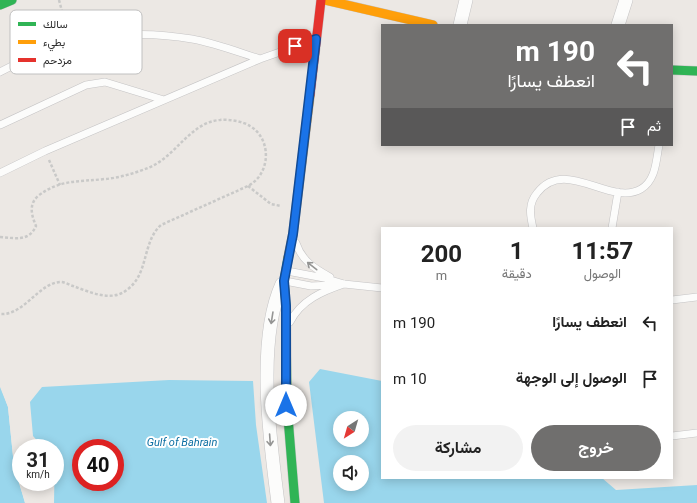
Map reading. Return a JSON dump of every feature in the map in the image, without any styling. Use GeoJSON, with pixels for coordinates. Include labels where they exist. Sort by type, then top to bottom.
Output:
{"type":"FeatureCollection","features":[{"type":"Feature","properties":{"kind":"street"},"geometry":{"type":"LineString","coordinates":[[0,5],[12,0]]}},
{"type":"Feature","properties":{"kind":"street"},"geometry":{"type":"LineString","coordinates":[[278,503],[270,444],[268,360],[269,338],[275,304],[285,276],[293,234],[320,0]]}},
{"type":"Feature","properties":{"kind":"street"},"geometry":{"type":"LineString","coordinates":[[325,0],[429,24]]}},
{"type":"Feature","properties":{"kind":"street"},"geometry":{"type":"LineString","coordinates":[[460,24],[466,0]]}},
{"type":"Feature","properties":{"kind":"street"},"geometry":{"type":"LineString","coordinates":[[618,24],[626,0]]}},
{"type":"Feature","properties":{"kind":"street"},"geometry":{"type":"LineString","coordinates":[[673,72],[697,71]]}},
{"type":"Feature","properties":{"kind":"street"},"geometry":{"type":"LineString","coordinates":[[285,276],[286,405],[295,503]]}},
{"type":"Feature","properties":{"kind":"lane"},"geometry":{"type":"LineString","coordinates":[[142,34],[166,35],[215,44],[260,59]]}},
{"type":"Feature","properties":{"kind":"lane"},"geometry":{"type":"LineString","coordinates":[[0,173],[45,151],[260,59],[316,39]]}},
{"type":"Feature","properties":{"kind":"lane"},"geometry":{"type":"LineString","coordinates":[[0,72],[10,67]]}},
{"type":"Feature","properties":{"kind":"lane"},"geometry":{"type":"LineString","coordinates":[[0,125],[86,85],[105,82],[164,100]]}},
{"type":"Feature","properties":{"kind":"lane"},"geometry":{"type":"LineString","coordinates":[[533,227],[530,215],[532,201],[540,189],[559,180],[573,180],[618,192],[633,192],[646,184],[654,172],[659,146]]}},
{"type":"Feature","properties":{"kind":"lane"},"geometry":{"type":"LineString","coordinates":[[612,227],[618,192]]}},
{"type":"Feature","properties":{"kind":"lane"},"geometry":{"type":"LineString","coordinates":[[293,234],[301,254],[312,267],[344,284]]}},
{"type":"Feature","properties":{"kind":"lane"},"geometry":{"type":"LineString","coordinates":[[285,276],[324,278],[344,284]]}},
{"type":"Feature","properties":{"kind":"lane"},"geometry":{"type":"LineString","coordinates":[[285,276],[311,286],[344,284],[381,288]]}},
{"type":"Feature","properties":{"kind":"lane"},"geometry":{"type":"LineString","coordinates":[[286,331],[292,318],[301,307],[312,298],[324,291],[344,284]]}},
{"type":"Feature","properties":{"kind":"lane"},"geometry":{"type":"LineString","coordinates":[[673,300],[697,297]]}},
{"type":"Feature","properties":{"kind":"lane"},"geometry":{"type":"LineString","coordinates":[[673,436],[697,433]]}},
{"type":"Feature","properties":{"kind":"path"},"geometry":{"type":"LineString","coordinates":[[59,0],[62,10]]}},
{"type":"Feature","properties":{"kind":"path"},"geometry":{"type":"LineString","coordinates":[[0,238],[18,239],[27,237],[33,233],[36,226],[31,213],[32,206],[38,197],[71,181],[106,180],[150,167],[162,160],[190,134],[204,124],[220,120],[236,121],[250,126],[262,138],[266,154],[264,171],[259,179],[248,186],[161,225],[154,232],[149,241],[145,262],[139,277],[128,289],[118,295],[104,296],[62,282],[45,289],[16,311],[0,314]]}},
{"type":"Feature","properties":{"kind":"path"},"geometry":{"type":"LineString","coordinates":[[45,151],[60,185]]}},
{"type":"Feature","properties":{"kind":"path"},"geometry":{"type":"LineString","coordinates":[[248,186],[272,204]]}},
{"type":"Feature","properties":{"kind":"water"},"geometry":{"type":"Polygon","coordinates":[[[320,369],[381,381],[381,479],[603,479],[616,490],[697,485],[697,503],[324,503],[309,382],[320,369]]]}},
{"type":"Feature","properties":{"kind":"water","name":"Gulf of Bahrain"},"geometry":{"type":"Polygon","coordinates":[[[169,380],[253,381],[256,425],[267,503],[54,503],[54,491],[64,491],[64,439],[36,439],[33,436],[30,402],[42,387],[169,380]]]}},
{"type":"Feature","properties":{"kind":"water"},"geometry":{"type":"Polygon","coordinates":[[[0,387],[8,407],[12,446],[12,491],[21,491],[25,503],[0,503],[0,387]]]}},
{"type":"Feature","properties":{"kind":"pier"},"geometry":{"type":"Polygon","coordinates":[[[0,385],[10,406],[13,439],[12,439],[12,446],[8,407],[0,385]]]}},
{"type":"Feature","properties":{"kind":"pier"},"geometry":{"type":"Polygon","coordinates":[[[21,491],[23,491],[27,503],[25,503],[21,491]]]}},
{"type":"Feature","properties":{"kind":"traffic: fast"},"geometry":{"type":"LineString","coordinates":[[0,5],[12,0]]}},
{"type":"Feature","properties":{"kind":"traffic: fast"},"geometry":{"type":"LineString","coordinates":[[673,70],[697,71]]}},
{"type":"Feature","properties":{"kind":"traffic: fast"},"geometry":{"type":"LineString","coordinates":[[288,258],[284,281],[286,306],[287,405],[295,503]]}},
{"type":"Feature","properties":{"kind":"traffic: slow"},"geometry":{"type":"LineString","coordinates":[[325,0],[429,24]]}},
{"type":"Feature","properties":{"kind":"traffic: slow"},"geometry":{"type":"LineString","coordinates":[[288,258],[293,234],[310,95]]}},
{"type":"Feature","properties":{"kind":"traffic: jam"},"geometry":{"type":"LineString","coordinates":[[310,95],[321,0]]}},
{"type":"Feature","properties":{"kind":"route"},"geometry":{"type":"LineString","coordinates":[[286,405],[286,291],[284,281],[293,234],[316,39],[295,46]]}}]}
